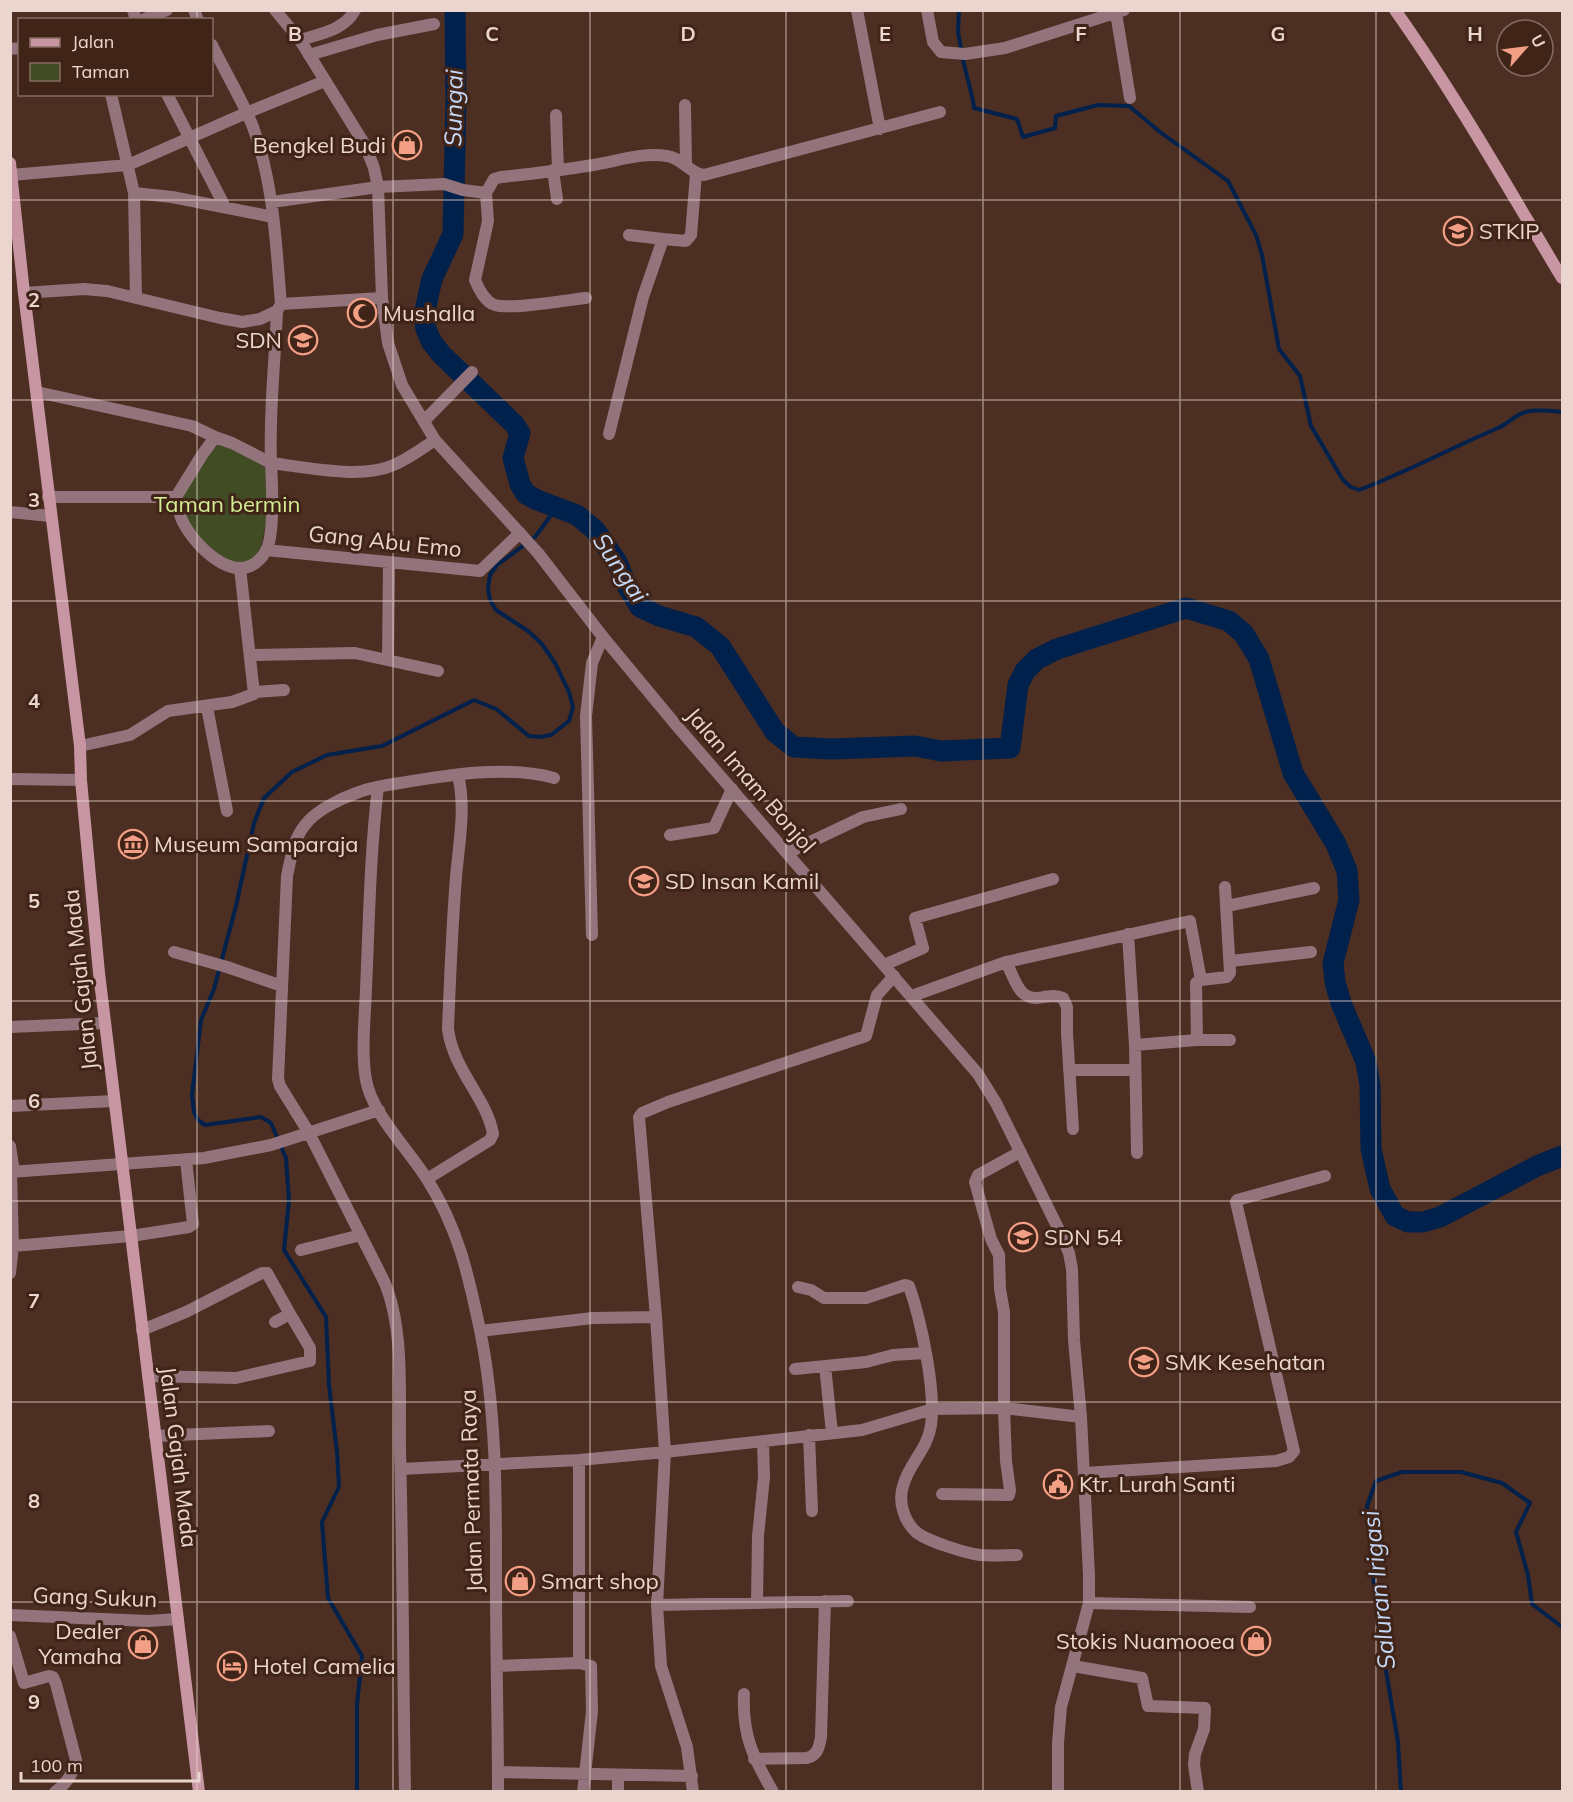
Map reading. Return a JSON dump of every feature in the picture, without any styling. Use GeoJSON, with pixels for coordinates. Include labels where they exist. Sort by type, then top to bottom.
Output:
{"type":"FeatureCollection","features":[{"type":"Feature","properties":{"kind":"main road"},"geometry":{"type":"LineString","coordinates":[[1395,10],[1458,106],[1563,278]]}},
{"type":"Feature","properties":{"kind":"main road","name":"Jalan Gajah Mada"},"geometry":{"type":"LineString","coordinates":[[11,169],[50,516],[80,746],[81,780],[114,1101],[199,1791]]}},
{"type":"Feature","properties":{"kind":"street"},"geometry":{"type":"LineString","coordinates":[[147,18],[167,10]]}},
{"type":"Feature","properties":{"kind":"street","name":"Jalan Imam Bonjol"},"geometry":{"type":"LineString","coordinates":[[275,10],[300,40],[365,145],[374,168],[378,187],[381,298],[388,343],[399,378],[435,440],[526,540],[603,637],[978,1074],[996,1103],[1069,1253],[1072,1269],[1074,1340],[1081,1417],[1089,1603],[1061,1707],[1058,1791]]}},
{"type":"Feature","properties":{"kind":"street"},"geometry":{"type":"LineString","coordinates":[[300,40],[334,29],[346,22],[355,10]]}},
{"type":"Feature","properties":{"kind":"street"},"geometry":{"type":"LineString","coordinates":[[857,10],[880,129]]}},
{"type":"Feature","properties":{"kind":"street"},"geometry":{"type":"LineString","coordinates":[[927,10],[933,42],[941,52],[965,54],[1005,48],[1120,12],[1130,98]]}},
{"type":"Feature","properties":{"kind":"street"},"geometry":{"type":"LineString","coordinates":[[309,55],[377,35],[434,24]]}},
{"type":"Feature","properties":{"kind":"street"},"geometry":{"type":"LineString","coordinates":[[213,47],[246,113],[262,157],[272,202],[279,307],[269,423],[271,523],[266,550],[253,565],[240,568],[225,566],[194,540],[182,521],[176,497],[215,437]]}},
{"type":"Feature","properties":{"kind":"street"},"geometry":{"type":"LineString","coordinates":[[11,169],[128,165],[325,81]]}},
{"type":"Feature","properties":{"kind":"street"},"geometry":{"type":"LineString","coordinates":[[111,96],[134,193],[136,298]]}},
{"type":"Feature","properties":{"kind":"street"},"geometry":{"type":"LineString","coordinates":[[168,96],[225,207]]}},
{"type":"Feature","properties":{"kind":"street"},"geometry":{"type":"LineString","coordinates":[[629,235],[686,241],[691,236],[691,170],[685,105]]}},
{"type":"Feature","properties":{"kind":"street"},"geometry":{"type":"LineString","coordinates":[[586,298],[516,305],[495,305],[488,301],[475,280],[488,221],[486,193],[494,179],[651,155],[677,159],[691,170],[704,175],[940,112]]}},
{"type":"Feature","properties":{"kind":"street"},"geometry":{"type":"LineString","coordinates":[[556,115],[557,199]]}},
{"type":"Feature","properties":{"kind":"street"},"geometry":{"type":"LineString","coordinates":[[272,202],[378,187],[444,184],[463,190],[486,193]]}},
{"type":"Feature","properties":{"kind":"street"},"geometry":{"type":"LineString","coordinates":[[134,193],[172,197],[273,218]]}},
{"type":"Feature","properties":{"kind":"street"},"geometry":{"type":"LineString","coordinates":[[609,434],[643,297],[663,239]]}},
{"type":"Feature","properties":{"kind":"street"},"geometry":{"type":"LineString","coordinates":[[24,293],[94,290],[242,322],[260,319],[279,307],[381,298]]}},
{"type":"Feature","properties":{"kind":"street"},"geometry":{"type":"LineString","coordinates":[[424,421],[472,372]]}},
{"type":"Feature","properties":{"kind":"street"},"geometry":{"type":"LineString","coordinates":[[37,392],[192,426],[271,463],[339,471],[388,468],[435,440]]}},
{"type":"Feature","properties":{"kind":"street"},"geometry":{"type":"LineString","coordinates":[[48,497],[176,497]]}},
{"type":"Feature","properties":{"kind":"street"},"geometry":{"type":"LineString","coordinates":[[10,512],[50,516]]}},
{"type":"Feature","properties":{"kind":"street","name":"Gang Abu Emo"},"geometry":{"type":"LineString","coordinates":[[266,550],[480,571],[526,540]]}},
{"type":"Feature","properties":{"kind":"street"},"geometry":{"type":"LineString","coordinates":[[388,660],[389,562]]}},
{"type":"Feature","properties":{"kind":"street"},"geometry":{"type":"LineString","coordinates":[[240,568],[255,692]]}},
{"type":"Feature","properties":{"kind":"street"},"geometry":{"type":"LineString","coordinates":[[592,935],[586,716],[592,663],[603,637]]}},
{"type":"Feature","properties":{"kind":"street"},"geometry":{"type":"LineString","coordinates":[[250,655],[355,653],[438,671]]}},
{"type":"Feature","properties":{"kind":"street"},"geometry":{"type":"LineString","coordinates":[[80,746],[130,735],[168,711],[207,707],[248,697],[255,692],[284,690]]}},
{"type":"Feature","properties":{"kind":"street"},"geometry":{"type":"LineString","coordinates":[[207,707],[227,811]]}},
{"type":"Feature","properties":{"kind":"street"},"geometry":{"type":"LineString","coordinates":[[405,1791],[401,1469],[395,1317],[388,1290],[361,1235],[309,1133],[278,1079],[287,876],[297,838],[306,823],[320,812],[360,791],[458,776],[516,773],[538,774],[554,778]]}},
{"type":"Feature","properties":{"kind":"street"},"geometry":{"type":"LineString","coordinates":[[427,1179],[490,1140],[493,1134],[454,1056],[448,1029],[453,915],[462,810],[462,793],[458,776]]}},
{"type":"Feature","properties":{"kind":"street"},"geometry":{"type":"LineString","coordinates":[[10,779],[81,780]]}},
{"type":"Feature","properties":{"kind":"street","name":"Jalan Permata Raya"},"geometry":{"type":"LineString","coordinates":[[378,787],[372,841],[364,1066],[367,1086],[379,1110],[427,1179],[447,1213],[460,1245],[480,1331],[488,1377],[496,1464],[498,1791]]}},
{"type":"Feature","properties":{"kind":"street"},"geometry":{"type":"LineString","coordinates":[[670,835],[714,828],[732,789]]}},
{"type":"Feature","properties":{"kind":"street"},"geometry":{"type":"LineString","coordinates":[[787,853],[863,816],[901,809]]}},
{"type":"Feature","properties":{"kind":"street"},"geometry":{"type":"LineString","coordinates":[[884,965],[923,948],[915,918],[1053,879]]}},
{"type":"Feature","properties":{"kind":"street"},"geometry":{"type":"LineString","coordinates":[[1197,1040],[1195,985],[1201,980],[1227,977],[1230,973],[1225,887]]}},
{"type":"Feature","properties":{"kind":"street"},"geometry":{"type":"LineString","coordinates":[[1227,906],[1314,888]]}},
{"type":"Feature","properties":{"kind":"street"},"geometry":{"type":"LineString","coordinates":[[912,996],[1006,962],[1190,921],[1201,980]]}},
{"type":"Feature","properties":{"kind":"street"},"geometry":{"type":"LineString","coordinates":[[1128,934],[1135,1045],[1137,1153]]}},
{"type":"Feature","properties":{"kind":"street"},"geometry":{"type":"LineString","coordinates":[[174,952],[282,986]]}},
{"type":"Feature","properties":{"kind":"street"},"geometry":{"type":"LineString","coordinates":[[1230,961],[1311,952]]}},
{"type":"Feature","properties":{"kind":"street"},"geometry":{"type":"LineString","coordinates":[[1006,962],[1024,996],[1032,999],[1059,996],[1066,1002],[1073,1129]]}},
{"type":"Feature","properties":{"kind":"street"},"geometry":{"type":"LineString","coordinates":[[693,1791],[687,1747],[662,1666],[657,1605],[665,1452],[640,1115],[668,1102],[867,1036],[877,995],[894,976]]}},
{"type":"Feature","properties":{"kind":"street"},"geometry":{"type":"LineString","coordinates":[[10,1027],[105,1023]]}},
{"type":"Feature","properties":{"kind":"street"},"geometry":{"type":"LineString","coordinates":[[1135,1045],[1230,1040]]}},
{"type":"Feature","properties":{"kind":"street"},"geometry":{"type":"LineString","coordinates":[[1069,1070],[1135,1070]]}},
{"type":"Feature","properties":{"kind":"street"},"geometry":{"type":"LineString","coordinates":[[10,1106],[114,1101]]}},
{"type":"Feature","properties":{"kind":"street"},"geometry":{"type":"LineString","coordinates":[[12,1172],[204,1158],[271,1145],[379,1110]]}},
{"type":"Feature","properties":{"kind":"street"},"geometry":{"type":"LineString","coordinates":[[10,1146],[13,1246],[11,1265]]}},
{"type":"Feature","properties":{"kind":"street"},"geometry":{"type":"LineString","coordinates":[[942,1494],[1009,1495],[1004,1408],[1004,1312],[999,1255],[991,1239],[975,1182],[978,1175],[1020,1152]]}},
{"type":"Feature","properties":{"kind":"street"},"geometry":{"type":"LineString","coordinates":[[13,1246],[131,1236],[191,1226],[193,1224],[186,1160]]}},
{"type":"Feature","properties":{"kind":"street"},"geometry":{"type":"LineString","coordinates":[[1084,1473],[1258,1463],[1286,1459],[1291,1455],[1294,1451],[1236,1202],[1325,1176]]}},
{"type":"Feature","properties":{"kind":"street"},"geometry":{"type":"LineString","coordinates":[[301,1250],[361,1235]]}},
{"type":"Feature","properties":{"kind":"street"},"geometry":{"type":"LineString","coordinates":[[142,1330],[186,1312],[262,1273],[267,1273],[310,1348],[310,1361],[236,1378],[148,1376]]}},
{"type":"Feature","properties":{"kind":"street"},"geometry":{"type":"LineString","coordinates":[[798,1287],[811,1290],[824,1298],[866,1298],[905,1285],[909,1286],[925,1353],[933,1408],[930,1436],[911,1465],[902,1488],[901,1505],[909,1523],[917,1533],[962,1551],[980,1555],[1017,1555]]}},
{"type":"Feature","properties":{"kind":"street"},"geometry":{"type":"LineString","coordinates":[[274,1322],[290,1314]]}},
{"type":"Feature","properties":{"kind":"street"},"geometry":{"type":"LineString","coordinates":[[480,1331],[593,1317],[656,1317]]}},
{"type":"Feature","properties":{"kind":"street"},"geometry":{"type":"LineString","coordinates":[[795,1369],[866,1362],[893,1355],[925,1353]]}},
{"type":"Feature","properties":{"kind":"street"},"geometry":{"type":"LineString","coordinates":[[825,1366],[832,1433]]}},
{"type":"Feature","properties":{"kind":"street"},"geometry":{"type":"LineString","coordinates":[[401,1469],[579,1460],[763,1441],[877,1427],[933,1408],[1004,1408],[1081,1417]]}},
{"type":"Feature","properties":{"kind":"street"},"geometry":{"type":"LineString","coordinates":[[155,1436],[269,1431]]}},
{"type":"Feature","properties":{"kind":"street"},"geometry":{"type":"LineString","coordinates":[[809,1435],[812,1511]]}},
{"type":"Feature","properties":{"kind":"street"},"geometry":{"type":"LineString","coordinates":[[757,1602],[758,1536],[764,1477],[763,1441]]}},
{"type":"Feature","properties":{"kind":"street"},"geometry":{"type":"LineString","coordinates":[[579,1460],[579,1663]]}},
{"type":"Feature","properties":{"kind":"street"},"geometry":{"type":"LineString","coordinates":[[754,1759],[807,1758],[813,1757],[818,1749],[821,1737],[825,1601]]}},
{"type":"Feature","properties":{"kind":"street"},"geometry":{"type":"LineString","coordinates":[[657,1605],[848,1601]]}},
{"type":"Feature","properties":{"kind":"street"},"geometry":{"type":"LineString","coordinates":[[1089,1603],[1250,1607]]}},
{"type":"Feature","properties":{"kind":"street","name":"Gang Sukun"},"geometry":{"type":"LineString","coordinates":[[10,1615],[148,1621],[178,1619]]}},
{"type":"Feature","properties":{"kind":"street"},"geometry":{"type":"LineString","coordinates":[[10,1636],[24,1683],[49,1676],[53,1677],[56,1684],[76,1760],[68,1781],[55,1791]]}},
{"type":"Feature","properties":{"kind":"street"},"geometry":{"type":"LineString","coordinates":[[498,1666],[579,1663],[591,1666],[592,1712],[583,1791]]}},
{"type":"Feature","properties":{"kind":"street"},"geometry":{"type":"LineString","coordinates":[[1073,1666],[1142,1678],[1148,1706],[1204,1708],[1204,1729],[1195,1754],[1194,1765],[1198,1791]]}},
{"type":"Feature","properties":{"kind":"street"},"geometry":{"type":"LineString","coordinates":[[744,1694],[743,1711],[746,1733],[754,1759],[773,1791]]}},
{"type":"Feature","properties":{"kind":"street"},"geometry":{"type":"LineString","coordinates":[[498,1772],[692,1776]]}},
{"type":"Feature","properties":{"kind":"street"},"geometry":{"type":"LineString","coordinates":[[618,1775],[618,1791]]}},
{"type":"Feature","properties":{"kind":"green space","name":"Taman bermin"},"geometry":{"type":"Polygon","coordinates":[[[216,442],[249,456],[268,468],[269,509],[259,554],[243,563],[230,563],[211,551],[190,528],[183,511],[182,503],[186,488],[216,442]]]}},
{"type":"Feature","properties":{"kind":"waterway","name":"Sungai"},"geometry":{"type":"LineString","coordinates":[[455,10],[456,100],[453,234],[432,279],[424,315],[426,329],[431,341],[441,354],[514,424],[520,433],[513,458],[520,484],[526,494],[577,515],[595,530],[617,562],[626,584],[640,607],[659,616],[696,627],[720,646],[775,732],[794,747],[831,749],[915,746],[941,751],[1010,748],[1018,685],[1025,671],[1037,659],[1057,649],[1186,608],[1229,621],[1244,634],[1259,659],[1293,773],[1336,844],[1347,871],[1349,900],[1333,963],[1335,982],[1341,1003],[1366,1062],[1370,1085],[1371,1149],[1380,1189],[1395,1216],[1408,1222],[1423,1222],[1440,1217],[1537,1166],[1562,1156]]}},
{"type":"Feature","properties":{"kind":"waterway"},"geometry":{"type":"LineString","coordinates":[[959,10],[958,32],[961,49]]}},
{"type":"Feature","properties":{"kind":"waterway"},"geometry":{"type":"LineString","coordinates":[[963,59],[974,108],[1017,119],[1023,137],[1055,128],[1056,116],[1098,105],[1129,106],[1160,132],[1228,181],[1256,235],[1262,255],[1279,349],[1300,376],[1311,426],[1343,480],[1351,487],[1359,490],[1394,476],[1502,426],[1522,413],[1539,410],[1562,412]]}},
{"type":"Feature","properties":{"kind":"waterway"},"geometry":{"type":"LineString","coordinates":[[357,1792],[357,1705],[362,1656],[328,1598],[322,1522],[339,1487],[329,1385],[326,1317],[284,1250],[289,1200],[286,1158],[271,1123],[261,1117],[205,1125],[198,1120],[194,1112],[192,1095],[201,1020],[214,989],[236,906],[254,823],[264,798],[292,772],[327,755],[382,746],[474,700],[496,709],[529,736],[551,735],[569,721],[573,707],[569,692],[555,663],[542,644],[528,631],[496,610],[490,600],[488,589],[490,575],[497,565],[535,537],[557,507]]}},
{"type":"Feature","properties":{"kind":"waterway","name":"Saluran Irigasi"},"geometry":{"type":"LineString","coordinates":[[1401,1792],[1398,1742],[1377,1617],[1367,1506],[1376,1481],[1402,1472],[1461,1472],[1502,1483],[1530,1503],[1516,1532],[1528,1575],[1532,1604],[1562,1627]]}},
{"type":"Feature","properties":{"kind":"place","name":"Bengkel Budi"},"geometry":{"type":"Point","coordinates":[407,145]}},
{"type":"Feature","properties":{"kind":"place","name":"STKIP"},"geometry":{"type":"Point","coordinates":[1458,231]}},
{"type":"Feature","properties":{"kind":"place","name":"Mushalla"},"geometry":{"type":"Point","coordinates":[362,313]}},
{"type":"Feature","properties":{"kind":"place","name":"SDN"},"geometry":{"type":"Point","coordinates":[303,340]}},
{"type":"Feature","properties":{"kind":"place","name":"Museum Samparaja"},"geometry":{"type":"Point","coordinates":[133,844]}},
{"type":"Feature","properties":{"kind":"place","name":"SD Insan Kamil"},"geometry":{"type":"Point","coordinates":[644,881]}},
{"type":"Feature","properties":{"kind":"place","name":"SDN 54"},"geometry":{"type":"Point","coordinates":[1023,1237]}},
{"type":"Feature","properties":{"kind":"place","name":"SMK Kesehatan"},"geometry":{"type":"Point","coordinates":[1144,1362]}},
{"type":"Feature","properties":{"kind":"place","name":"Ktr. Lurah Santi"},"geometry":{"type":"Point","coordinates":[1058,1484]}},
{"type":"Feature","properties":{"kind":"place","name":"Smart shop"},"geometry":{"type":"Point","coordinates":[520,1581]}},
{"type":"Feature","properties":{"kind":"place","name":"Stokis Nuamooea"},"geometry":{"type":"Point","coordinates":[1256,1641]}},
{"type":"Feature","properties":{"kind":"place","name":"Dealer Yamaha"},"geometry":{"type":"Point","coordinates":[143,1644]}},
{"type":"Feature","properties":{"kind":"place","name":"Hotel Camelia"},"geometry":{"type":"Point","coordinates":[232,1666]}}]}
